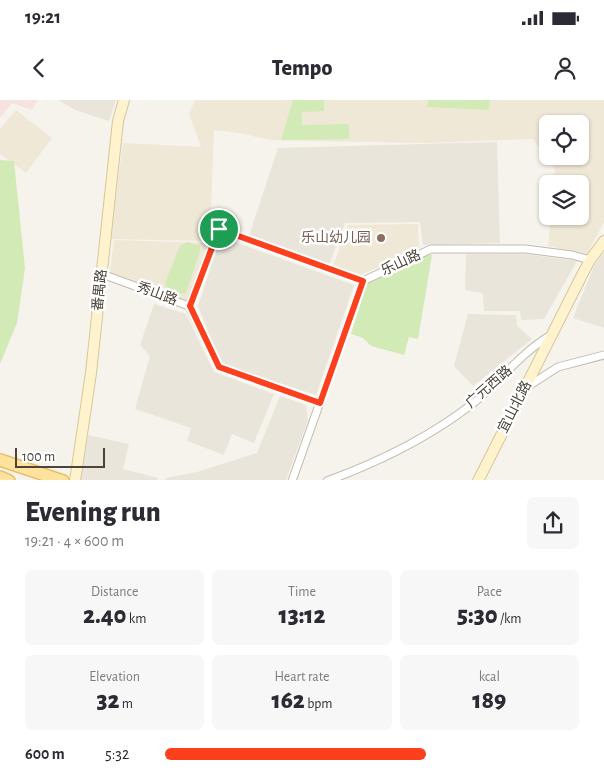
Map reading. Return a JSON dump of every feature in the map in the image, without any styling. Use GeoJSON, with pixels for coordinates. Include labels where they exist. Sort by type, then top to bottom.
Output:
{"type":"FeatureCollection","features":[{"type":"Feature","properties":{"kind":"main road"},"geometry":{"type":"LineString","coordinates":[[0,460],[63,480]]}},
{"type":"Feature","properties":{"kind":"main road"},"geometry":{"type":"LineString","coordinates":[[0,477],[9,480]]}},
{"type":"Feature","properties":{"kind":"street","name":"番禺路"},"geometry":{"type":"LineString","coordinates":[[75,480],[91,373],[118,121],[124,100]]}},
{"type":"Feature","properties":{"kind":"street"},"geometry":{"type":"LineString","coordinates":[[190,306],[219,229],[363,281],[292,480]]}},
{"type":"Feature","properties":{"kind":"street"},"geometry":{"type":"LineString","coordinates":[[553,334],[590,260],[604,241]]}},
{"type":"Feature","properties":{"kind":"street","name":"乐山路"},"geometry":{"type":"LineString","coordinates":[[363,281],[431,249],[525,249],[572,255],[590,260]]}},
{"type":"Feature","properties":{"kind":"street","name":"秀山路"},"geometry":{"type":"LineString","coordinates":[[102,274],[190,306],[219,367],[320,403]]}},
{"type":"Feature","properties":{"kind":"street","name":"宜山北路"},"geometry":{"type":"LineString","coordinates":[[478,480],[553,334]]}},
{"type":"Feature","properties":{"kind":"street","name":"广元西路"},"geometry":{"type":"LineString","coordinates":[[327,480],[380,459],[427,434],[452,418],[475,402],[536,344],[553,334]]}},
{"type":"Feature","properties":{"kind":"street"},"geometry":{"type":"LineString","coordinates":[[524,388],[558,367],[604,354]]}},
{"type":"Feature","properties":{"kind":"shaded area"},"geometry":{"type":"Polygon","coordinates":[[[0,100],[38,100],[32,110],[12,103],[0,118],[0,100]]]}},
{"type":"Feature","properties":{"kind":"shaded area"},"geometry":{"type":"Polygon","coordinates":[[[58,100],[116,100],[109,121],[75,110],[58,100]]]}},
{"type":"Feature","properties":{"kind":"shaded area"},"geometry":{"type":"Polygon","coordinates":[[[195,100],[604,100],[604,222],[587,254],[548,246],[550,225],[589,225],[589,175],[554,175],[555,169],[552,165],[589,165],[589,115],[539,115],[539,147],[533,139],[426,143],[270,140],[214,130],[210,241],[110,239],[123,143],[201,147],[189,114],[195,100]]]}},
{"type":"Feature","properties":{"kind":"shaded area"},"geometry":{"type":"Polygon","coordinates":[[[16,110],[52,138],[26,173],[0,154],[0,129],[16,110]]]}},
{"type":"Feature","properties":{"kind":"shaded area"},"geometry":{"type":"Polygon","coordinates":[[[497,142],[500,243],[423,245],[420,222],[345,223],[329,265],[249,236],[278,148],[497,142]]]}},
{"type":"Feature","properties":{"kind":"shaded area","name":"乐山幼儿园"},"geometry":{"type":"Polygon","coordinates":[[[418,224],[419,251],[360,275],[333,266],[348,225],[418,224]]]}},
{"type":"Feature","properties":{"kind":"shaded area"},"geometry":{"type":"Polygon","coordinates":[[[221,237],[354,285],[316,395],[221,364],[198,306],[221,237]]]}},
{"type":"Feature","properties":{"kind":"shaded area"},"geometry":{"type":"Polygon","coordinates":[[[114,240],[208,243],[186,300],[110,272],[114,240]]]}},
{"type":"Feature","properties":{"kind":"shaded area"},"geometry":{"type":"Polygon","coordinates":[[[604,252],[604,328],[573,318],[594,266],[604,252]]]}},
{"type":"Feature","properties":{"kind":"shaded area"},"geometry":{"type":"Polygon","coordinates":[[[466,254],[524,254],[577,261],[544,319],[521,320],[520,311],[484,311],[483,293],[465,290],[466,254]]]}},
{"type":"Feature","properties":{"kind":"shaded area"},"geometry":{"type":"Polygon","coordinates":[[[154,304],[186,314],[214,372],[274,394],[254,443],[232,434],[224,455],[187,441],[191,428],[135,409],[150,356],[140,345],[154,304]]]}},
{"type":"Feature","properties":{"kind":"shaded area"},"geometry":{"type":"Polygon","coordinates":[[[468,314],[516,315],[517,326],[532,339],[473,386],[454,366],[468,314]]]}},
{"type":"Feature","properties":{"kind":"shaded area"},"geometry":{"type":"Polygon","coordinates":[[[280,396],[306,405],[308,420],[286,480],[165,480],[166,478],[197,472],[257,453],[280,396]]]}},
{"type":"Feature","properties":{"kind":"shaded area"},"geometry":{"type":"Polygon","coordinates":[[[88,435],[129,444],[123,469],[158,478],[158,480],[81,480],[88,435]]]}},
{"type":"Feature","properties":{"kind":"green space"},"geometry":{"type":"Polygon","coordinates":[[[293,100],[324,100],[324,111],[302,112],[302,125],[349,124],[349,139],[281,140],[293,100]]]}},
{"type":"Feature","properties":{"kind":"green space"},"geometry":{"type":"Polygon","coordinates":[[[428,100],[490,100],[489,110],[427,107],[428,100]]]}},
{"type":"Feature","properties":{"kind":"green space"},"geometry":{"type":"Polygon","coordinates":[[[0,160],[14,161],[25,268],[17,323],[0,364],[0,160]]]}},
{"type":"Feature","properties":{"kind":"green space"},"geometry":{"type":"Polygon","coordinates":[[[188,242],[200,246],[200,251],[186,293],[183,294],[166,288],[165,283],[180,246],[188,242]]]}},
{"type":"Feature","properties":{"kind":"green space"},"geometry":{"type":"Polygon","coordinates":[[[428,254],[432,255],[418,339],[409,337],[404,355],[371,346],[363,338],[351,334],[367,283],[428,254]]]}},
{"type":"Feature","properties":{"kind":"place","name":"乐山幼儿园"},"geometry":{"type":"Point","coordinates":[381,238]}},
{"type":"Feature","properties":{"kind":"route"},"geometry":{"type":"LineString","coordinates":[[219,229],[363,281],[320,403],[219,367],[190,306],[219,229]]}}]}
